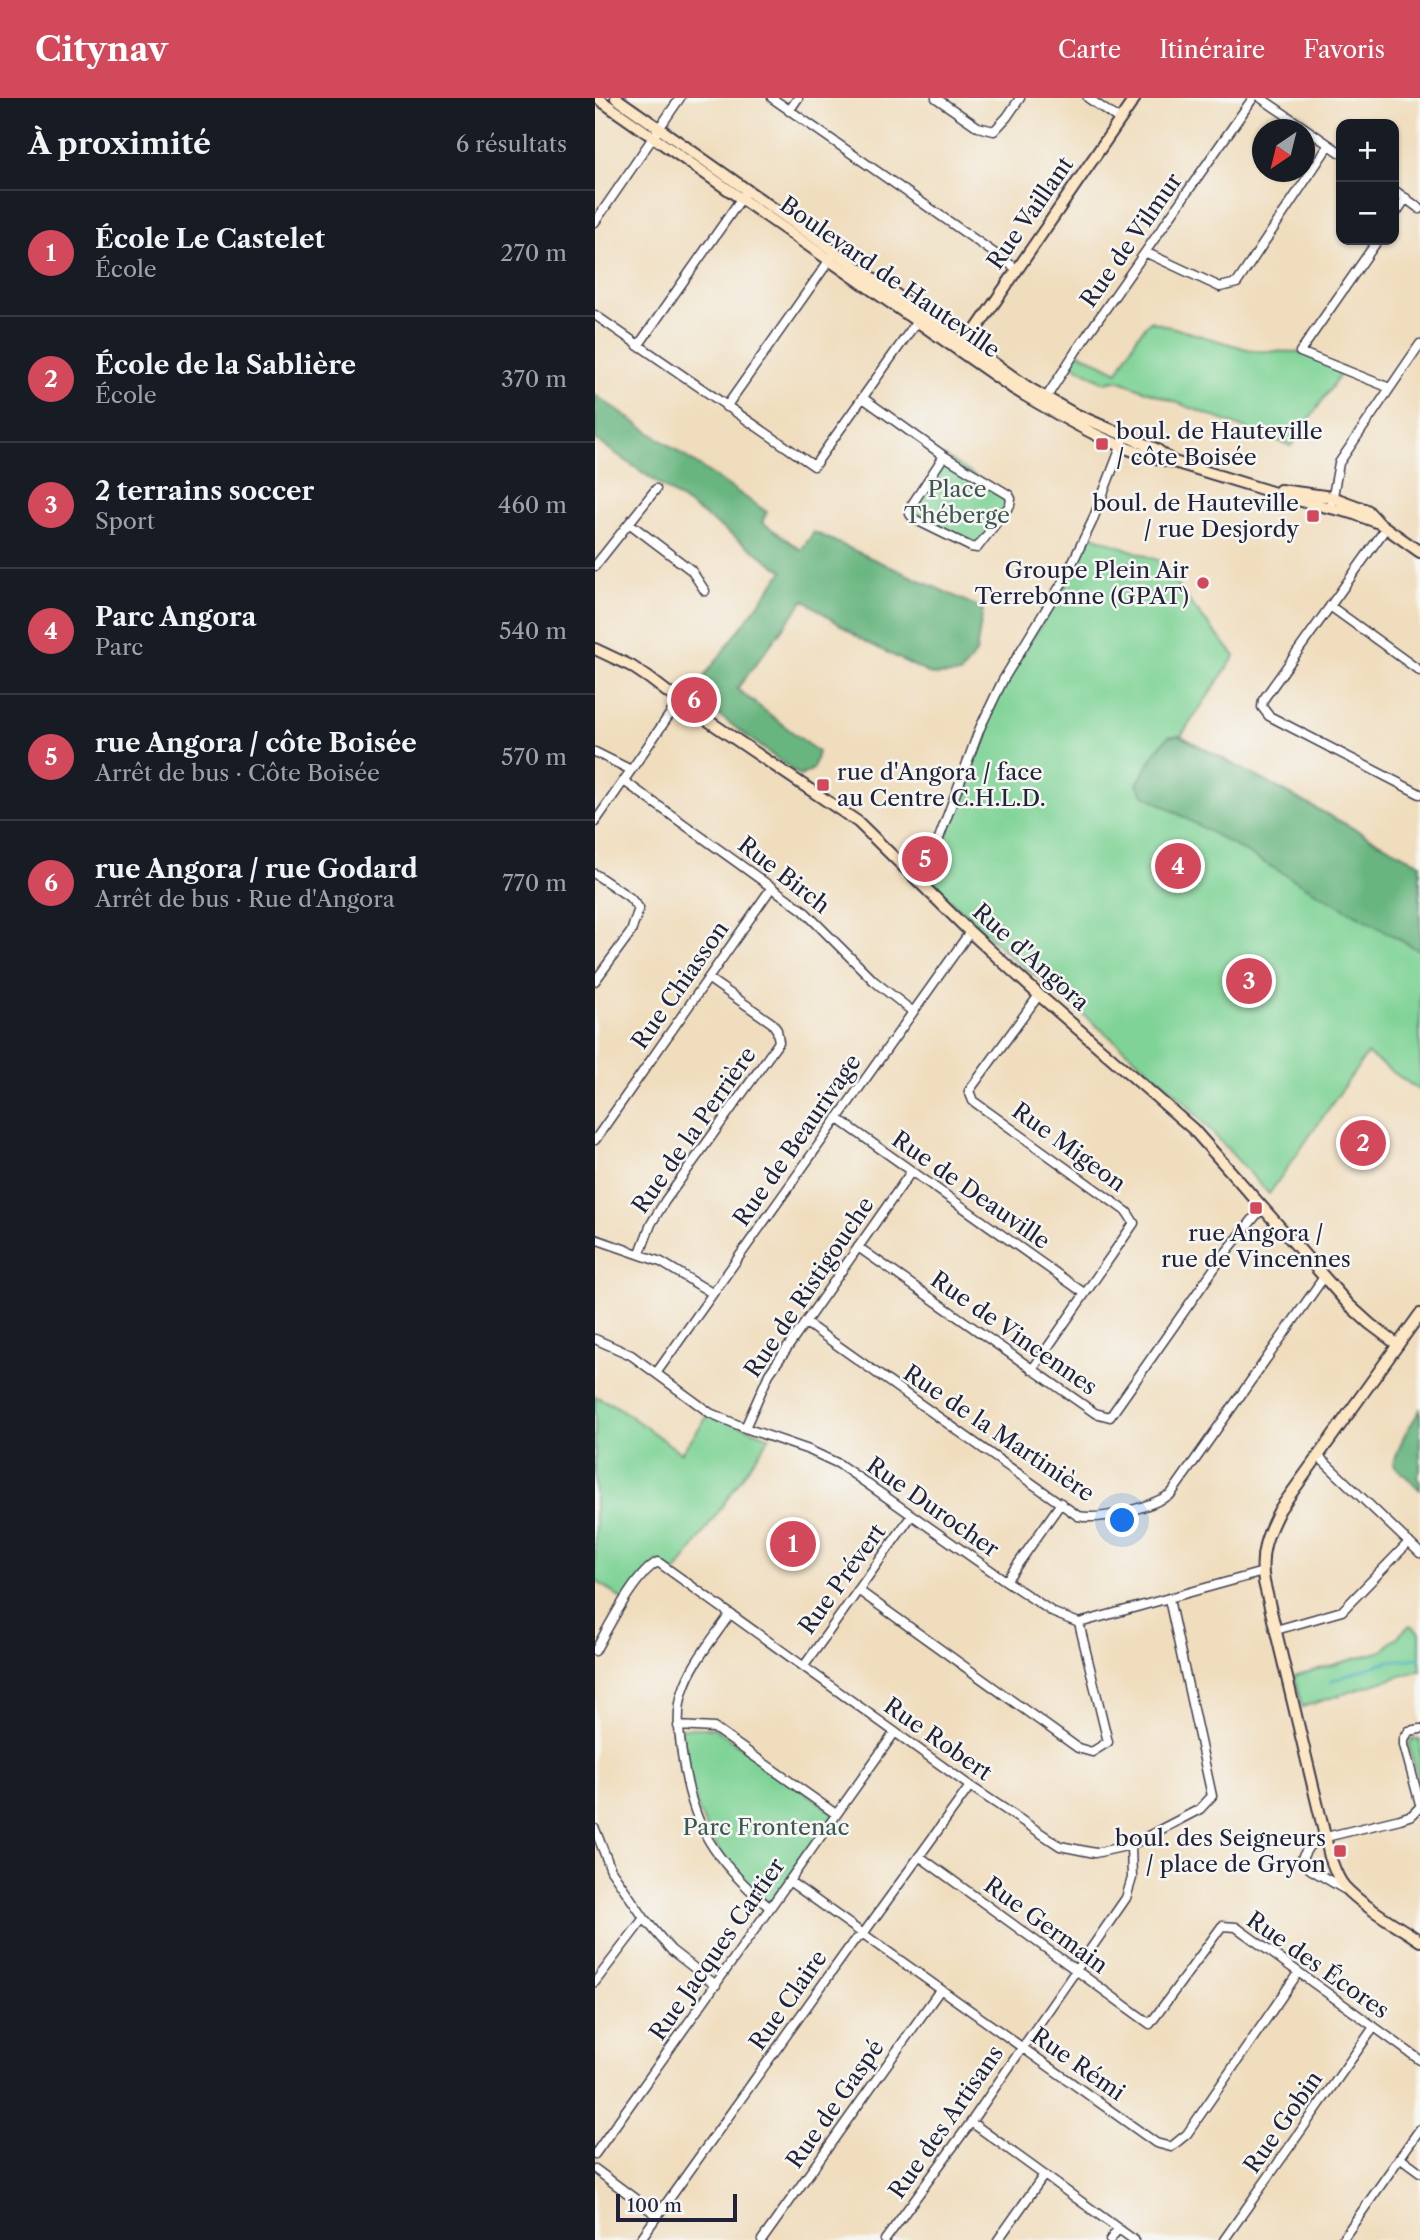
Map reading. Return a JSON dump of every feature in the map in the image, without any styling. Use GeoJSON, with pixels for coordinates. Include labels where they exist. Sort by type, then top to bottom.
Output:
{"type":"FeatureCollection","features":[{"type":"Feature","properties":{"kind":"street","name":"Boulevard de Hauteville"},"geometry":{"type":"LineString","coordinates":[[597,98],[655,134],[1044,402],[1124,441],[1156,449],[1174,462],[1270,490],[1293,490],[1367,510],[1383,526],[1420,552]]}},
{"type":"Feature","properties":{"kind":"street","name":"Boulevard de Hauteville"},"geometry":{"type":"LineString","coordinates":[[616,98],[655,134]]}},
{"type":"Feature","properties":{"kind":"street"},"geometry":{"type":"LineString","coordinates":[[595,222],[680,98]]}},
{"type":"Feature","properties":{"kind":"street"},"geometry":{"type":"LineString","coordinates":[[772,98],[1017,269]]}},
{"type":"Feature","properties":{"kind":"street"},"geometry":{"type":"LineString","coordinates":[[789,111],[798,98]]}},
{"type":"Feature","properties":{"kind":"street"},"geometry":{"type":"LineString","coordinates":[[936,98],[978,127],[993,131],[1020,98]]}},
{"type":"Feature","properties":{"kind":"street"},"geometry":{"type":"LineString","coordinates":[[1088,98],[1120,120]]}},
{"type":"Feature","properties":{"kind":"street","name":"Rue Vaillant"},"geometry":{"type":"LineString","coordinates":[[964,348],[1135,98]]}},
{"type":"Feature","properties":{"kind":"street","name":"Rue de Vilmur"},"geometry":{"type":"LineString","coordinates":[[1044,402],[1076,351],[1253,98]]}},
{"type":"Feature","properties":{"kind":"street"},"geometry":{"type":"LineString","coordinates":[[1261,98],[1336,150]]}},
{"type":"Feature","properties":{"kind":"street"},"geometry":{"type":"LineString","coordinates":[[1147,253],[1220,288],[1237,283],[1329,145]]}},
{"type":"Feature","properties":{"kind":"street"},"geometry":{"type":"LineString","coordinates":[[1399,193],[1420,209]]}},
{"type":"Feature","properties":{"kind":"street"},"geometry":{"type":"LineString","coordinates":[[638,346],[743,195]]}},
{"type":"Feature","properties":{"kind":"street"},"geometry":{"type":"LineString","coordinates":[[1399,208],[1406,198]]}},
{"type":"Feature","properties":{"kind":"street"},"geometry":{"type":"LineString","coordinates":[[1375,245],[1300,352],[1390,388]]}},
{"type":"Feature","properties":{"kind":"street"},"geometry":{"type":"LineString","coordinates":[[726,407],[832,257]]}},
{"type":"Feature","properties":{"kind":"street"},"geometry":{"type":"LineString","coordinates":[[595,315],[814,466],[920,317]]}},
{"type":"Feature","properties":{"kind":"street"},"geometry":{"type":"LineString","coordinates":[[1331,502],[1339,463],[1420,344]]}},
{"type":"Feature","properties":{"kind":"street"},"geometry":{"type":"LineString","coordinates":[[863,398],[943,456],[1009,495],[1010,505],[977,548],[914,519],[910,514],[911,506],[943,456]]}},
{"type":"Feature","properties":{"kind":"street"},"geometry":{"type":"LineString","coordinates":[[922,884],[980,728],[1003,680],[1065,578],[1092,522],[1124,441]]}},
{"type":"Feature","properties":{"kind":"street"},"geometry":{"type":"LineString","coordinates":[[595,566],[656,489]]}},
{"type":"Feature","properties":{"kind":"street"},"geometry":{"type":"LineString","coordinates":[[629,523],[691,570],[705,591]]}},
{"type":"Feature","properties":{"kind":"street"},"geometry":{"type":"LineString","coordinates":[[1383,526],[1263,700],[1264,712],[1420,794]]}},
{"type":"Feature","properties":{"kind":"street"},"geometry":{"type":"LineString","coordinates":[[1330,606],[1420,671]]}},
{"type":"Feature","properties":{"kind":"street","name":"Rue d'Angora"},"geometry":{"type":"LineString","coordinates":[[595,649],[631,666],[843,810],[1039,995],[1175,1111],[1363,1318],[1398,1345]]}},
{"type":"Feature","properties":{"kind":"street"},"geometry":{"type":"LineString","coordinates":[[595,822],[679,701]]}},
{"type":"Feature","properties":{"kind":"street"},"geometry":{"type":"LineString","coordinates":[[595,752],[631,770]]}},
{"type":"Feature","properties":{"kind":"street","name":"Rue Birch"},"geometry":{"type":"LineString","coordinates":[[624,781],[803,909],[874,981],[912,1011]]}},
{"type":"Feature","properties":{"kind":"street"},"geometry":{"type":"LineString","coordinates":[[595,874],[629,897],[639,908],[631,932],[595,981]]}},
{"type":"Feature","properties":{"kind":"street","name":"Rue Chiasson"},"geometry":{"type":"LineString","coordinates":[[595,1140],[772,887]]}},
{"type":"Feature","properties":{"kind":"street","name":"Rue de Beaurivage"},"geometry":{"type":"LineString","coordinates":[[657,1372],[970,932]]}},
{"type":"Feature","properties":{"kind":"street","name":"Rue de la Perrière"},"geometry":{"type":"LineString","coordinates":[[640,1254],[651,1224],[665,1201],[779,1042],[777,1030],[772,1023],[709,979]]}},
{"type":"Feature","properties":{"kind":"street","name":"Rue Migeon"},"geometry":{"type":"LineString","coordinates":[[1033,1370],[1134,1223],[1127,1212],[973,1101],[969,1091],[1039,995]]}},
{"type":"Feature","properties":{"kind":"street","name":"Rue de Deauville"},"geometry":{"type":"LineString","coordinates":[[837,1118],[1084,1293]]}},
{"type":"Feature","properties":{"kind":"street","name":"Rue de Ristigouche"},"geometry":{"type":"LineString","coordinates":[[745,1428],[769,1374],[911,1172]]}},
{"type":"Feature","properties":{"kind":"street","name":"Rue de Vincennes"},"geometry":{"type":"LineString","coordinates":[[858,1247],[1095,1413],[1110,1417],[1223,1256],[1262,1208]]}},
{"type":"Feature","properties":{"kind":"street"},"geometry":{"type":"LineString","coordinates":[[595,1239],[661,1262],[712,1293]]}},
{"type":"Feature","properties":{"kind":"street","name":"Rue de la Martinière"},"geometry":{"type":"LineString","coordinates":[[806,1323],[1078,1516],[1090,1519],[1156,1503],[1171,1494],[1324,1277]]}},
{"type":"Feature","properties":{"kind":"street"},"geometry":{"type":"LineString","coordinates":[[1358,1898],[1337,1876],[1326,1838],[1276,1630],[1263,1572],[1262,1554],[1267,1535],[1280,1509],[1420,1314]]}},
{"type":"Feature","properties":{"kind":"street","name":"Rue Durocher"},"geometry":{"type":"LineString","coordinates":[[595,1339],[631,1355],[710,1413],[839,1464],[1006,1581],[1053,1612],[1079,1623]]}},
{"type":"Feature","properties":{"kind":"street"},"geometry":{"type":"LineString","coordinates":[[1318,1456],[1420,1553]]}},
{"type":"Feature","properties":{"kind":"street"},"geometry":{"type":"LineString","coordinates":[[1006,1581],[1061,1503]]}},
{"type":"Feature","properties":{"kind":"street","name":"Rue Prévert"},"geometry":{"type":"LineString","coordinates":[[803,1666],[912,1515]]}},
{"type":"Feature","properties":{"kind":"street"},"geometry":{"type":"LineString","coordinates":[[1276,1630],[1342,1611],[1409,1542]]}},
{"type":"Feature","properties":{"kind":"street","name":"Rue Robert"},"geometry":{"type":"LineString","coordinates":[[595,1651],[624,1601],[649,1566],[658,1562],[971,1786],[1060,1846],[1095,1853],[1131,1845],[1201,1809],[1212,1796],[1169,1599]]}},
{"type":"Feature","properties":{"kind":"street"},"geometry":{"type":"LineString","coordinates":[[858,1590],[1078,1748],[1092,1752],[1108,1742],[1079,1623],[1263,1572]]}},
{"type":"Feature","properties":{"kind":"street"},"geometry":{"type":"LineString","coordinates":[[730,1614],[687,1679],[679,1708],[678,1726],[685,1777],[696,1818],[725,1866],[769,1907]]}},
{"type":"Feature","properties":{"kind":"street"},"geometry":{"type":"LineString","coordinates":[[678,1726],[714,1728],[836,1814]]}},
{"type":"Feature","properties":{"kind":"street"},"geometry":{"type":"LineString","coordinates":[[1420,1729],[1409,1731],[1404,1739],[1420,1806],[1412,1815],[1326,1838],[1309,1846],[1302,1858],[1310,1869],[1420,1941]]}},
{"type":"Feature","properties":{"kind":"street","name":"Rue Jacques Cartier"},"geometry":{"type":"LineString","coordinates":[[595,2154],[895,1732]]}},
{"type":"Feature","properties":{"kind":"street","name":"Rue Claire"},"geometry":{"type":"LineString","coordinates":[[640,2240],[853,1942],[863,1934],[971,1786]]}},
{"type":"Feature","properties":{"kind":"street"},"geometry":{"type":"LineString","coordinates":[[595,1829],[611,1870],[643,1918],[671,1951],[716,1985]]}},
{"type":"Feature","properties":{"kind":"street","name":"Rue des Artisans"},"geometry":{"type":"LineString","coordinates":[[885,2240],[971,2122],[1126,1898],[1132,1878],[1131,1845]]}},
{"type":"Feature","properties":{"kind":"street","name":"Rue Germain"},"geometry":{"type":"LineString","coordinates":[[919,1856],[1150,2024]]}},
{"type":"Feature","properties":{"kind":"street","name":"Rue Rémi"},"geometry":{"type":"LineString","coordinates":[[789,1881],[1156,2143],[1171,2147],[1187,2134],[1299,1973]]}},
{"type":"Feature","properties":{"kind":"street"},"geometry":{"type":"LineString","coordinates":[[595,1982],[643,1918]]}},
{"type":"Feature","properties":{"kind":"street","name":"Rue des Écores"},"geometry":{"type":"LineString","coordinates":[[1150,2024],[1223,1927],[1236,1927],[1420,2060]]}},
{"type":"Feature","properties":{"kind":"street","name":"Rue de Gaspé"},"geometry":{"type":"LineString","coordinates":[[762,2240],[940,1990]]}},
{"type":"Feature","properties":{"kind":"street","name":"Rue Gobin"},"geometry":{"type":"LineString","coordinates":[[1224,2240],[1374,2027]]}},
{"type":"Feature","properties":{"kind":"street"},"geometry":{"type":"LineString","coordinates":[[971,2122],[1134,2240]]}},
{"type":"Feature","properties":{"kind":"street"},"geometry":{"type":"LineString","coordinates":[[1355,2240],[1344,2237],[1420,2129]]}},
{"type":"Feature","properties":{"kind":"street"},"geometry":{"type":"LineString","coordinates":[[1401,2158],[1420,2172]]}},
{"type":"Feature","properties":{"kind":"street"},"geometry":{"type":"LineString","coordinates":[[595,2169],[658,2216]]}},
{"type":"Feature","properties":{"kind":"street"},"geometry":{"type":"LineString","coordinates":[[998,2240],[1044,2175]]}},
{"type":"Feature","properties":{"kind":"street"},"geometry":{"type":"LineString","coordinates":[[1111,2240],[1118,2229]]}},
{"type":"Feature","properties":{"kind":"green space"},"geometry":{"type":"Polygon","coordinates":[[[1150,321],[1254,351],[1300,352],[1344,369],[1291,446],[1120,381],[1112,380],[1106,383],[1069,363],[1076,351],[1118,372],[1138,335],[1150,321]]]}},
{"type":"Feature","properties":{"kind":"green space"},"geometry":{"type":"Polygon","coordinates":[[[595,395],[767,512],[762,522],[801,550],[814,532],[983,609],[976,653],[960,674],[932,675],[862,640],[804,600],[737,689],[818,752],[813,769],[800,776],[691,694],[783,571],[595,439],[595,395]]]}},
{"type":"Feature","properties":{"kind":"green space","name":"Place Théberge"},"geometry":{"type":"Polygon","coordinates":[[[944,456],[1011,499],[977,548],[914,519],[911,506],[944,456]]]}},
{"type":"Feature","properties":{"kind":"green space"},"geometry":{"type":"Polygon","coordinates":[[[1090,535],[1160,561],[1192,605],[1235,656],[1181,736],[1420,864],[1420,1091],[1367,1054],[1269,1194],[1175,1092],[1046,983],[1012,958],[947,897],[935,881],[935,869],[986,720],[1004,683],[1064,588],[1090,535]]]}},
{"type":"Feature","properties":{"kind":"green space"},"geometry":{"type":"Polygon","coordinates":[[[1169,736],[1180,736],[1420,864],[1420,951],[1143,794],[1137,784],[1157,750],[1169,736]]]}},
{"type":"Feature","properties":{"kind":"green space"},"geometry":{"type":"Polygon","coordinates":[[[595,1396],[618,1407],[681,1453],[710,1413],[770,1437],[675,1574],[658,1562],[624,1601],[595,1580],[595,1396]]]}},
{"type":"Feature","properties":{"kind":"green space"},"geometry":{"type":"Polygon","coordinates":[[[1420,1410],[1420,1469],[1417,1478],[1420,1481],[1420,1490],[1393,1464],[1404,1436],[1420,1410]]]}},
{"type":"Feature","properties":{"kind":"green space"},"geometry":{"type":"Polygon","coordinates":[[[1410,1625],[1420,1632],[1420,1670],[1302,1707],[1294,1676],[1382,1651],[1410,1625]]]}},
{"type":"Feature","properties":{"kind":"green space","name":"Parc Frontenac"},"geometry":{"type":"Polygon","coordinates":[[[680,1728],[714,1728],[836,1814],[769,1907],[729,1863],[708,1832],[695,1799],[680,1728]]]}},
{"type":"Feature","properties":{"kind":"green space"},"geometry":{"type":"Polygon","coordinates":[[[1413,1738],[1420,1740],[1420,1788],[1409,1745],[1413,1738]]]}},
{"type":"Feature","properties":{"kind":"waterway"},"geometry":{"type":"LineString","coordinates":[[1331,1681],[1389,1661],[1420,1658]]}},
{"type":"Feature","properties":{"kind":"place","name":"boul. de Hauteville / côte Boisée"},"geometry":{"type":"Point","coordinates":[1102,444]}},
{"type":"Feature","properties":{"kind":"place","name":"boul. de Hauteville / rue Desjordy"},"geometry":{"type":"Point","coordinates":[1313,516]}},
{"type":"Feature","properties":{"kind":"place","name":"Groupe Plein Air Terrebonne (GPAT)"},"geometry":{"type":"Point","coordinates":[1203,583]}},
{"type":"Feature","properties":{"kind":"place","name":"rue Angora / rue Godard"},"geometry":{"type":"Point","coordinates":[694,700]}},
{"type":"Feature","properties":{"kind":"place","name":"rue d'Angora / face au Centre C.H.L.D."},"geometry":{"type":"Point","coordinates":[823,785]}},
{"type":"Feature","properties":{"kind":"place","name":"rue Angora / côte Boisée"},"geometry":{"type":"Point","coordinates":[925,859]}},
{"type":"Feature","properties":{"kind":"place","name":"Parc Angora"},"geometry":{"type":"Point","coordinates":[1178,866]}},
{"type":"Feature","properties":{"kind":"place","name":"2 terrains soccer"},"geometry":{"type":"Point","coordinates":[1249,981]}},
{"type":"Feature","properties":{"kind":"place","name":"École de la Sablière"},"geometry":{"type":"Point","coordinates":[1363,1143]}},
{"type":"Feature","properties":{"kind":"place","name":"rue Angora / rue de Vincennes"},"geometry":{"type":"Point","coordinates":[1256,1208]}},
{"type":"Feature","properties":{"kind":"place","name":"École Le Castelet"},"geometry":{"type":"Point","coordinates":[793,1544]}},
{"type":"Feature","properties":{"kind":"place","name":"boul. des Seigneurs / place de Gryon"},"geometry":{"type":"Point","coordinates":[1340,1851]}}]}
